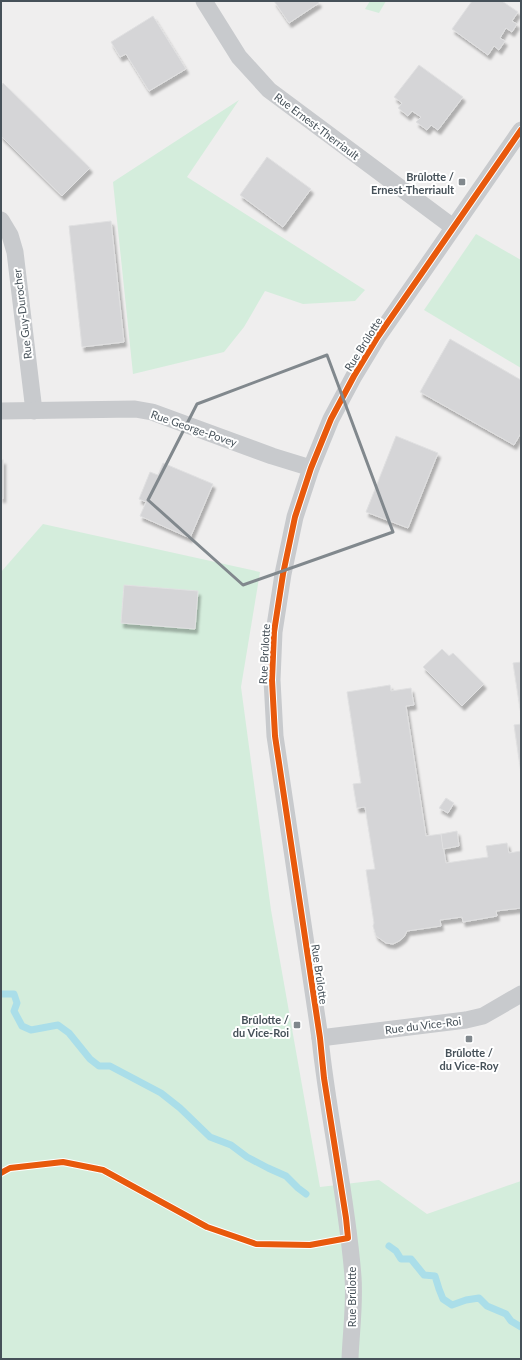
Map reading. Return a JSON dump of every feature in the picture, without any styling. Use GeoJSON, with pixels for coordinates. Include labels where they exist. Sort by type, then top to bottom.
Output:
{"type":"FeatureCollection","features":[{"type":"Feature","properties":{"kind":"street","name":"Rue Ernest-Therriault"},"geometry":{"type":"LineString","coordinates":[[204,1],[239,57],[269,90],[453,227]]}},
{"type":"Feature","properties":{"kind":"street","name":"Rue Brûlotte"},"geometry":{"type":"LineString","coordinates":[[350,1359],[353,1278],[346,1218],[324,1078],[320,1038],[275,736],[272,680],[274,632],[283,574],[295,517],[310,468],[331,419],[354,376],[378,338],[521,130]]}},
{"type":"Feature","properties":{"kind":"street","name":"Rue Guy-Durocher"},"geometry":{"type":"LineString","coordinates":[[1,220],[10,235],[15,252],[34,411]]}},
{"type":"Feature","properties":{"kind":"street","name":"Rue George-Povey"},"geometry":{"type":"LineString","coordinates":[[1,411],[135,409],[152,412],[272,456],[310,468]]}},
{"type":"Feature","properties":{"kind":"street","name":"Rue du Vice-Roi"},"geometry":{"type":"LineString","coordinates":[[320,1038],[466,1020],[483,1016],[521,994]]}},
{"type":"Feature","properties":{"kind":"highlighted area"},"geometry":{"type":"Polygon","coordinates":[[[327,355],[393,532],[243,585],[148,500],[197,404],[327,355]]]}},
{"type":"Feature","properties":{"kind":"green space"},"geometry":{"type":"Polygon","coordinates":[[[370,1],[386,1],[379,13],[365,9],[370,1]]]}},
{"type":"Feature","properties":{"kind":"green space"},"geometry":{"type":"Polygon","coordinates":[[[239,100],[187,177],[365,290],[355,301],[303,304],[265,291],[244,327],[224,352],[133,374],[113,182],[239,100]]]}},
{"type":"Feature","properties":{"kind":"green space"},"geometry":{"type":"Polygon","coordinates":[[[476,234],[521,260],[521,368],[424,310],[476,234]]]}},
{"type":"Feature","properties":{"kind":"green space"},"geometry":{"type":"Polygon","coordinates":[[[43,524],[260,572],[241,687],[271,910],[320,1187],[379,1180],[427,1214],[521,1181],[521,1359],[1,1359],[1,572],[43,524]]]}},
{"type":"Feature","properties":{"kind":"building"},"geometry":{"type":"Polygon","coordinates":[[[274,1],[318,1],[319,3],[289,23],[274,1]]]}},
{"type":"Feature","properties":{"kind":"building"},"geometry":{"type":"Polygon","coordinates":[[[472,1],[502,1],[518,12],[512,21],[517,24],[512,32],[506,28],[500,38],[505,41],[499,50],[494,46],[488,55],[452,29],[472,1]]]}},
{"type":"Feature","properties":{"kind":"building"},"geometry":{"type":"Polygon","coordinates":[[[153,16],[186,69],[149,91],[126,54],[120,57],[111,42],[153,16]]]}},
{"type":"Feature","properties":{"kind":"building"},"geometry":{"type":"Polygon","coordinates":[[[419,65],[463,97],[438,130],[431,125],[427,130],[416,122],[421,117],[412,111],[408,116],[398,108],[402,103],[394,97],[419,65]]]}},
{"type":"Feature","properties":{"kind":"building"},"geometry":{"type":"Polygon","coordinates":[[[3,83],[90,168],[62,196],[1,136],[1,86],[3,83]]]}},
{"type":"Feature","properties":{"kind":"building"},"geometry":{"type":"Polygon","coordinates":[[[267,157],[311,189],[283,227],[240,195],[267,157]]]}},
{"type":"Feature","properties":{"kind":"building"},"geometry":{"type":"Polygon","coordinates":[[[111,221],[124,342],[82,347],[69,226],[111,221]]]}},
{"type":"Feature","properties":{"kind":"building"},"geometry":{"type":"Polygon","coordinates":[[[450,339],[521,380],[521,433],[514,445],[420,392],[450,339]]]}},
{"type":"Feature","properties":{"kind":"building"},"geometry":{"type":"Polygon","coordinates":[[[396,436],[438,453],[408,528],[366,512],[396,436]]]}},
{"type":"Feature","properties":{"kind":"building"},"geometry":{"type":"Polygon","coordinates":[[[1,460],[3,460],[3,498],[1,498],[1,460]]]}},
{"type":"Feature","properties":{"kind":"building"},"geometry":{"type":"Polygon","coordinates":[[[163,463],[213,484],[190,538],[140,516],[146,502],[139,499],[150,472],[158,475],[163,463]]]}},
{"type":"Feature","properties":{"kind":"building"},"geometry":{"type":"Polygon","coordinates":[[[124,585],[198,591],[195,629],[121,623],[124,585]]]}},
{"type":"Feature","properties":{"kind":"building"},"geometry":{"type":"Polygon","coordinates":[[[442,649],[449,656],[453,653],[484,684],[462,706],[423,667],[442,649]]]}},
{"type":"Feature","properties":{"kind":"building"},"geometry":{"type":"Polygon","coordinates":[[[521,662],[521,715],[513,663],[521,662]]]}},
{"type":"Feature","properties":{"kind":"building"},"geometry":{"type":"Polygon","coordinates":[[[390,685],[391,691],[411,688],[414,705],[406,706],[426,836],[441,834],[446,863],[488,857],[486,846],[507,843],[509,853],[521,851],[521,908],[496,911],[497,916],[463,922],[462,917],[440,920],[441,926],[407,931],[404,937],[393,944],[386,943],[376,936],[373,926],[374,923],[366,870],[375,869],[365,807],[357,808],[353,784],[361,783],[347,692],[390,685]]]}},
{"type":"Feature","properties":{"kind":"building"},"geometry":{"type":"Polygon","coordinates":[[[521,724],[521,773],[514,725],[521,724]]]}},
{"type":"Feature","properties":{"kind":"building"},"geometry":{"type":"Polygon","coordinates":[[[446,798],[454,803],[448,813],[439,808],[446,798]]]}},
{"type":"Feature","properties":{"kind":"building"},"geometry":{"type":"Polygon","coordinates":[[[457,831],[459,846],[443,849],[441,834],[457,831]]]}},
{"type":"Feature","properties":{"kind":"waterway"},"geometry":{"type":"LineString","coordinates":[[1,994],[14,994],[17,1003],[14,1011],[22,1026],[31,1030],[58,1025],[69,1033],[90,1059],[99,1066],[110,1066],[161,1093],[180,1108],[210,1137],[231,1145],[247,1157],[286,1176],[306,1194]]}},
{"type":"Feature","properties":{"kind":"waterway"},"geometry":{"type":"LineString","coordinates":[[389,1246],[396,1251],[401,1259],[411,1259],[424,1275],[435,1276],[443,1299],[452,1305],[466,1300],[479,1298],[487,1306],[506,1314],[511,1321],[521,1327]]}},
{"type":"Feature","properties":{"kind":"cycle path"},"geometry":{"type":"LineString","coordinates":[[1,1173],[10,1168],[63,1162],[103,1170],[207,1227],[256,1244],[310,1245],[348,1238],[275,736],[272,680],[274,632],[283,574],[295,517],[311,468],[331,419],[354,376],[377,338],[521,130]]}},
{"type":"Feature","properties":{"kind":"place","name":"Brûlotte / Ernest-Therriault"},"geometry":{"type":"Point","coordinates":[462,182]}},
{"type":"Feature","properties":{"kind":"place","name":"Brûlotte / du Vice-Roi"},"geometry":{"type":"Point","coordinates":[297,1025]}},
{"type":"Feature","properties":{"kind":"place","name":"Brûlotte / du Vice-Roy"},"geometry":{"type":"Point","coordinates":[469,1039]}}]}
